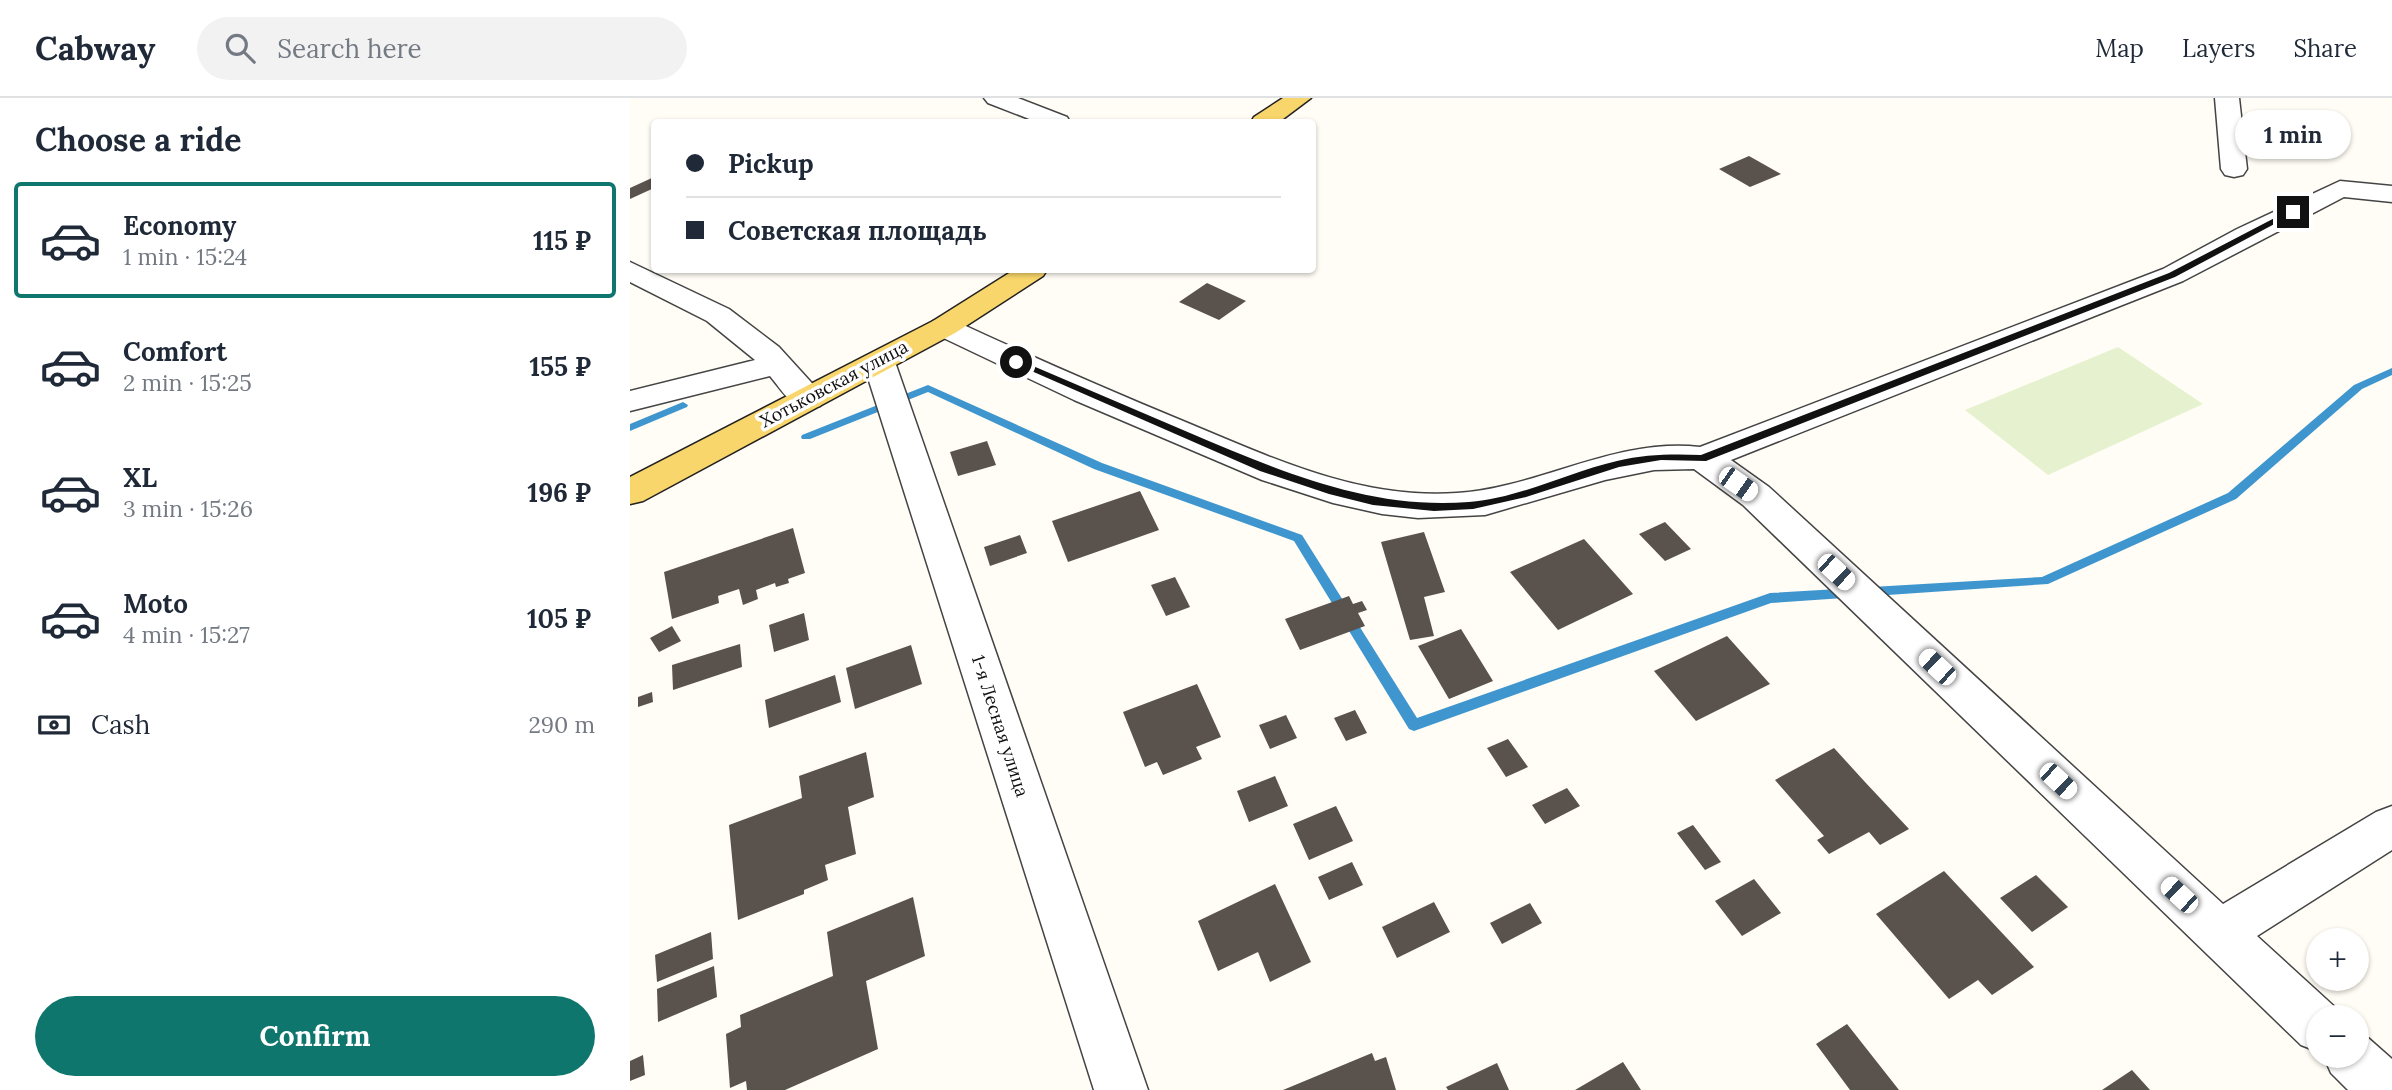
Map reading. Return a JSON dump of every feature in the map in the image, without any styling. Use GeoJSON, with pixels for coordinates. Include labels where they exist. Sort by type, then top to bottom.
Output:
{"type":"FeatureCollection","features":[{"type":"Feature","properties":{"kind":"main road"},"geometry":{"type":"LineString","coordinates":[[1268,119],[1299,98]]}},
{"type":"Feature","properties":{"kind":"main road","name":"Хотьковская улица"},"geometry":{"type":"LineString","coordinates":[[630,492],[808,399],[888,389],[944,327],[1028,273]]}},
{"type":"Feature","properties":{"kind":"street"},"geometry":{"type":"LineString","coordinates":[[996,98],[1050,119]]}},
{"type":"Feature","properties":{"kind":"street"},"geometry":{"type":"LineString","coordinates":[[2227,98],[2234,169]]}},
{"type":"Feature","properties":{"kind":"street"},"geometry":{"type":"LineString","coordinates":[[944,327],[1036,372],[1264,468],[1333,492],[1373,502],[1434,508],[1473,505],[1522,495],[1618,464],[1661,457],[1702,459],[2172,275],[2246,235],[2340,190],[2392,194]]}},
{"type":"Feature","properties":{"kind":"street"},"geometry":{"type":"LineString","coordinates":[[630,271],[718,315],[776,364],[808,399]]}},
{"type":"Feature","properties":{"kind":"street"},"geometry":{"type":"LineString","coordinates":[[630,401],[776,364]]}},
{"type":"Feature","properties":{"kind":"street","name":"1-я Лесная улица"},"geometry":{"type":"LineString","coordinates":[[888,389],[1121,1090]]}},
{"type":"Feature","properties":{"kind":"street"},"geometry":{"type":"LineString","coordinates":[[1702,459],[1756,496],[2306,1015]]}},
{"type":"Feature","properties":{"kind":"street"},"geometry":{"type":"LineString","coordinates":[[2219,933],[2392,826]]}},
{"type":"Feature","properties":{"kind":"street"},"geometry":{"type":"LineString","coordinates":[[2363,1068],[2386,1090]]}},
{"type":"Feature","properties":{"kind":"green space"},"geometry":{"type":"Polygon","coordinates":[[[2118,347],[2203,404],[2048,475],[1965,410],[2118,347]]]}},
{"type":"Feature","properties":{"kind":"building"},"geometry":{"type":"Polygon","coordinates":[[[1749,156],[1781,174],[1750,187],[1719,169],[1749,156]]]}},
{"type":"Feature","properties":{"kind":"building"},"geometry":{"type":"Polygon","coordinates":[[[651,178],[651,189],[630,199],[630,188],[651,178]]]}},
{"type":"Feature","properties":{"kind":"building"},"geometry":{"type":"Polygon","coordinates":[[[1207,283],[1246,301],[1219,320],[1179,302],[1207,283]]]}},
{"type":"Feature","properties":{"kind":"building"},"geometry":{"type":"Polygon","coordinates":[[[987,441],[996,465],[958,476],[950,452],[987,441]]]}},
{"type":"Feature","properties":{"kind":"building"},"geometry":{"type":"Polygon","coordinates":[[[1140,491],[1159,530],[1068,562],[1052,521],[1140,491]]]}},
{"type":"Feature","properties":{"kind":"building"},"geometry":{"type":"Polygon","coordinates":[[[1665,522],[1691,549],[1665,561],[1639,534],[1665,522]]]}},
{"type":"Feature","properties":{"kind":"building"},"geometry":{"type":"Polygon","coordinates":[[[793,528],[805,573],[788,579],[789,583],[776,587],[775,583],[756,590],[758,599],[743,605],[739,589],[718,596],[719,603],[672,619],[664,572],[793,528]]]}},
{"type":"Feature","properties":{"kind":"building"},"geometry":{"type":"Polygon","coordinates":[[[1424,532],[1445,592],[1424,597],[1434,636],[1410,640],[1381,542],[1424,532]]]}},
{"type":"Feature","properties":{"kind":"building"},"geometry":{"type":"Polygon","coordinates":[[[1020,535],[1027,553],[990,566],[984,547],[1020,535]]]}},
{"type":"Feature","properties":{"kind":"building"},"geometry":{"type":"Polygon","coordinates":[[[1584,539],[1633,594],[1558,630],[1510,572],[1584,539]]]}},
{"type":"Feature","properties":{"kind":"building"},"geometry":{"type":"Polygon","coordinates":[[[1175,577],[1190,607],[1166,616],[1151,585],[1175,577]]]}},
{"type":"Feature","properties":{"kind":"building"},"geometry":{"type":"Polygon","coordinates":[[[1349,596],[1353,604],[1362,601],[1367,610],[1358,613],[1365,626],[1300,650],[1285,619],[1349,596]]]}},
{"type":"Feature","properties":{"kind":"building"},"geometry":{"type":"Polygon","coordinates":[[[804,613],[809,640],[774,652],[769,625],[804,613]]]}},
{"type":"Feature","properties":{"kind":"building"},"geometry":{"type":"Polygon","coordinates":[[[672,626],[681,641],[659,652],[650,638],[672,626]]]}},
{"type":"Feature","properties":{"kind":"building"},"geometry":{"type":"Polygon","coordinates":[[[1461,629],[1493,681],[1449,699],[1418,646],[1461,629]]]}},
{"type":"Feature","properties":{"kind":"building"},"geometry":{"type":"Polygon","coordinates":[[[1727,636],[1770,684],[1696,721],[1654,671],[1727,636]]]}},
{"type":"Feature","properties":{"kind":"building"},"geometry":{"type":"Polygon","coordinates":[[[740,644],[742,667],[673,690],[672,665],[740,644]]]}},
{"type":"Feature","properties":{"kind":"building"},"geometry":{"type":"Polygon","coordinates":[[[911,645],[922,684],[855,709],[846,668],[911,645]]]}},
{"type":"Feature","properties":{"kind":"building"},"geometry":{"type":"Polygon","coordinates":[[[835,675],[841,702],[769,728],[765,700],[835,675]]]}},
{"type":"Feature","properties":{"kind":"building"},"geometry":{"type":"Polygon","coordinates":[[[1197,684],[1221,737],[1196,747],[1202,759],[1163,775],[1157,762],[1145,767],[1123,712],[1197,684]]]}},
{"type":"Feature","properties":{"kind":"building"},"geometry":{"type":"Polygon","coordinates":[[[652,692],[653,702],[638,707],[638,697],[652,692]]]}},
{"type":"Feature","properties":{"kind":"building"},"geometry":{"type":"Polygon","coordinates":[[[1355,710],[1367,733],[1346,741],[1334,718],[1355,710]]]}},
{"type":"Feature","properties":{"kind":"building"},"geometry":{"type":"Polygon","coordinates":[[[1286,715],[1297,738],[1270,749],[1259,725],[1286,715]]]}},
{"type":"Feature","properties":{"kind":"building"},"geometry":{"type":"Polygon","coordinates":[[[1508,739],[1528,767],[1506,777],[1487,748],[1508,739]]]}},
{"type":"Feature","properties":{"kind":"building"},"geometry":{"type":"Polygon","coordinates":[[[1834,748],[1909,829],[1880,845],[1869,832],[1829,854],[1817,840],[1824,836],[1775,780],[1834,748]]]}},
{"type":"Feature","properties":{"kind":"building"},"geometry":{"type":"Polygon","coordinates":[[[866,752],[874,797],[848,807],[856,854],[825,865],[828,880],[804,890],[804,894],[738,920],[729,825],[802,798],[799,776],[866,752]]]}},
{"type":"Feature","properties":{"kind":"building"},"geometry":{"type":"Polygon","coordinates":[[[1275,776],[1288,806],[1249,822],[1237,791],[1275,776]]]}},
{"type":"Feature","properties":{"kind":"building"},"geometry":{"type":"Polygon","coordinates":[[[1567,788],[1580,806],[1545,824],[1532,805],[1567,788]]]}},
{"type":"Feature","properties":{"kind":"building"},"geometry":{"type":"Polygon","coordinates":[[[1336,806],[1353,841],[1309,860],[1293,824],[1336,806]]]}},
{"type":"Feature","properties":{"kind":"building"},"geometry":{"type":"Polygon","coordinates":[[[1693,825],[1721,862],[1705,870],[1677,833],[1693,825]]]}},
{"type":"Feature","properties":{"kind":"building"},"geometry":{"type":"Polygon","coordinates":[[[1352,862],[1363,885],[1329,900],[1318,877],[1352,862]]]}},
{"type":"Feature","properties":{"kind":"building"},"geometry":{"type":"Polygon","coordinates":[[[1944,871],[2034,967],[1992,995],[1978,980],[1949,999],[1876,914],[1944,871]]]}},
{"type":"Feature","properties":{"kind":"building"},"geometry":{"type":"Polygon","coordinates":[[[2036,875],[2068,907],[2032,932],[2000,898],[2036,875]]]}},
{"type":"Feature","properties":{"kind":"building"},"geometry":{"type":"Polygon","coordinates":[[[1754,879],[1781,913],[1742,936],[1715,901],[1754,879]]]}},
{"type":"Feature","properties":{"kind":"building"},"geometry":{"type":"Polygon","coordinates":[[[1275,884],[1311,962],[1270,982],[1258,952],[1218,971],[1198,921],[1275,884]]]}},
{"type":"Feature","properties":{"kind":"building"},"geometry":{"type":"Polygon","coordinates":[[[913,897],[925,956],[866,981],[878,1049],[785,1090],[747,1090],[746,1081],[730,1088],[726,1034],[741,1027],[740,1015],[833,976],[827,932],[913,897]]]}},
{"type":"Feature","properties":{"kind":"building"},"geometry":{"type":"Polygon","coordinates":[[[1434,902],[1450,932],[1397,958],[1382,927],[1434,902]]]}},
{"type":"Feature","properties":{"kind":"building"},"geometry":{"type":"Polygon","coordinates":[[[1530,903],[1542,923],[1502,944],[1490,923],[1530,903]]]}},
{"type":"Feature","properties":{"kind":"building"},"geometry":{"type":"Polygon","coordinates":[[[711,932],[713,959],[657,982],[655,955],[711,932]]]}},
{"type":"Feature","properties":{"kind":"building"},"geometry":{"type":"Polygon","coordinates":[[[714,966],[717,997],[658,1022],[657,989],[714,966]]]}},
{"type":"Feature","properties":{"kind":"building"},"geometry":{"type":"Polygon","coordinates":[[[1847,1024],[1899,1090],[1850,1090],[1816,1044],[1847,1024]]]}},
{"type":"Feature","properties":{"kind":"building"},"geometry":{"type":"Polygon","coordinates":[[[1372,1053],[1375,1061],[1386,1057],[1396,1090],[1283,1090],[1372,1053]]]}},
{"type":"Feature","properties":{"kind":"building"},"geometry":{"type":"Polygon","coordinates":[[[643,1055],[645,1075],[630,1081],[630,1061],[643,1055]]]}},
{"type":"Feature","properties":{"kind":"building"},"geometry":{"type":"Polygon","coordinates":[[[1623,1062],[1641,1090],[1575,1090],[1623,1062]]]}},
{"type":"Feature","properties":{"kind":"building"},"geometry":{"type":"Polygon","coordinates":[[[1497,1063],[1509,1090],[1448,1090],[1446,1087],[1497,1063]]]}},
{"type":"Feature","properties":{"kind":"building"},"geometry":{"type":"Polygon","coordinates":[[[2132,1070],[2150,1090],[2102,1090],[2132,1070]]]}},
{"type":"Feature","properties":{"kind":"waterway"},"geometry":{"type":"LineString","coordinates":[[806,437],[928,388],[1098,466],[1298,538],[1414,725],[1770,598],[2044,581],[2232,496],[2358,387],[2392,371]]}},
{"type":"Feature","properties":{"kind":"waterway"},"geometry":{"type":"LineString","coordinates":[[630,428],[683,405]]}},
{"type":"Feature","properties":{"kind":"route"},"geometry":{"type":"LineString","coordinates":[[1016,362],[1264,468],[1333,492],[1373,502],[1434,508],[1473,505],[1522,495],[1618,464],[1661,457],[1702,459],[2172,275],[2293,212]]}}]}
